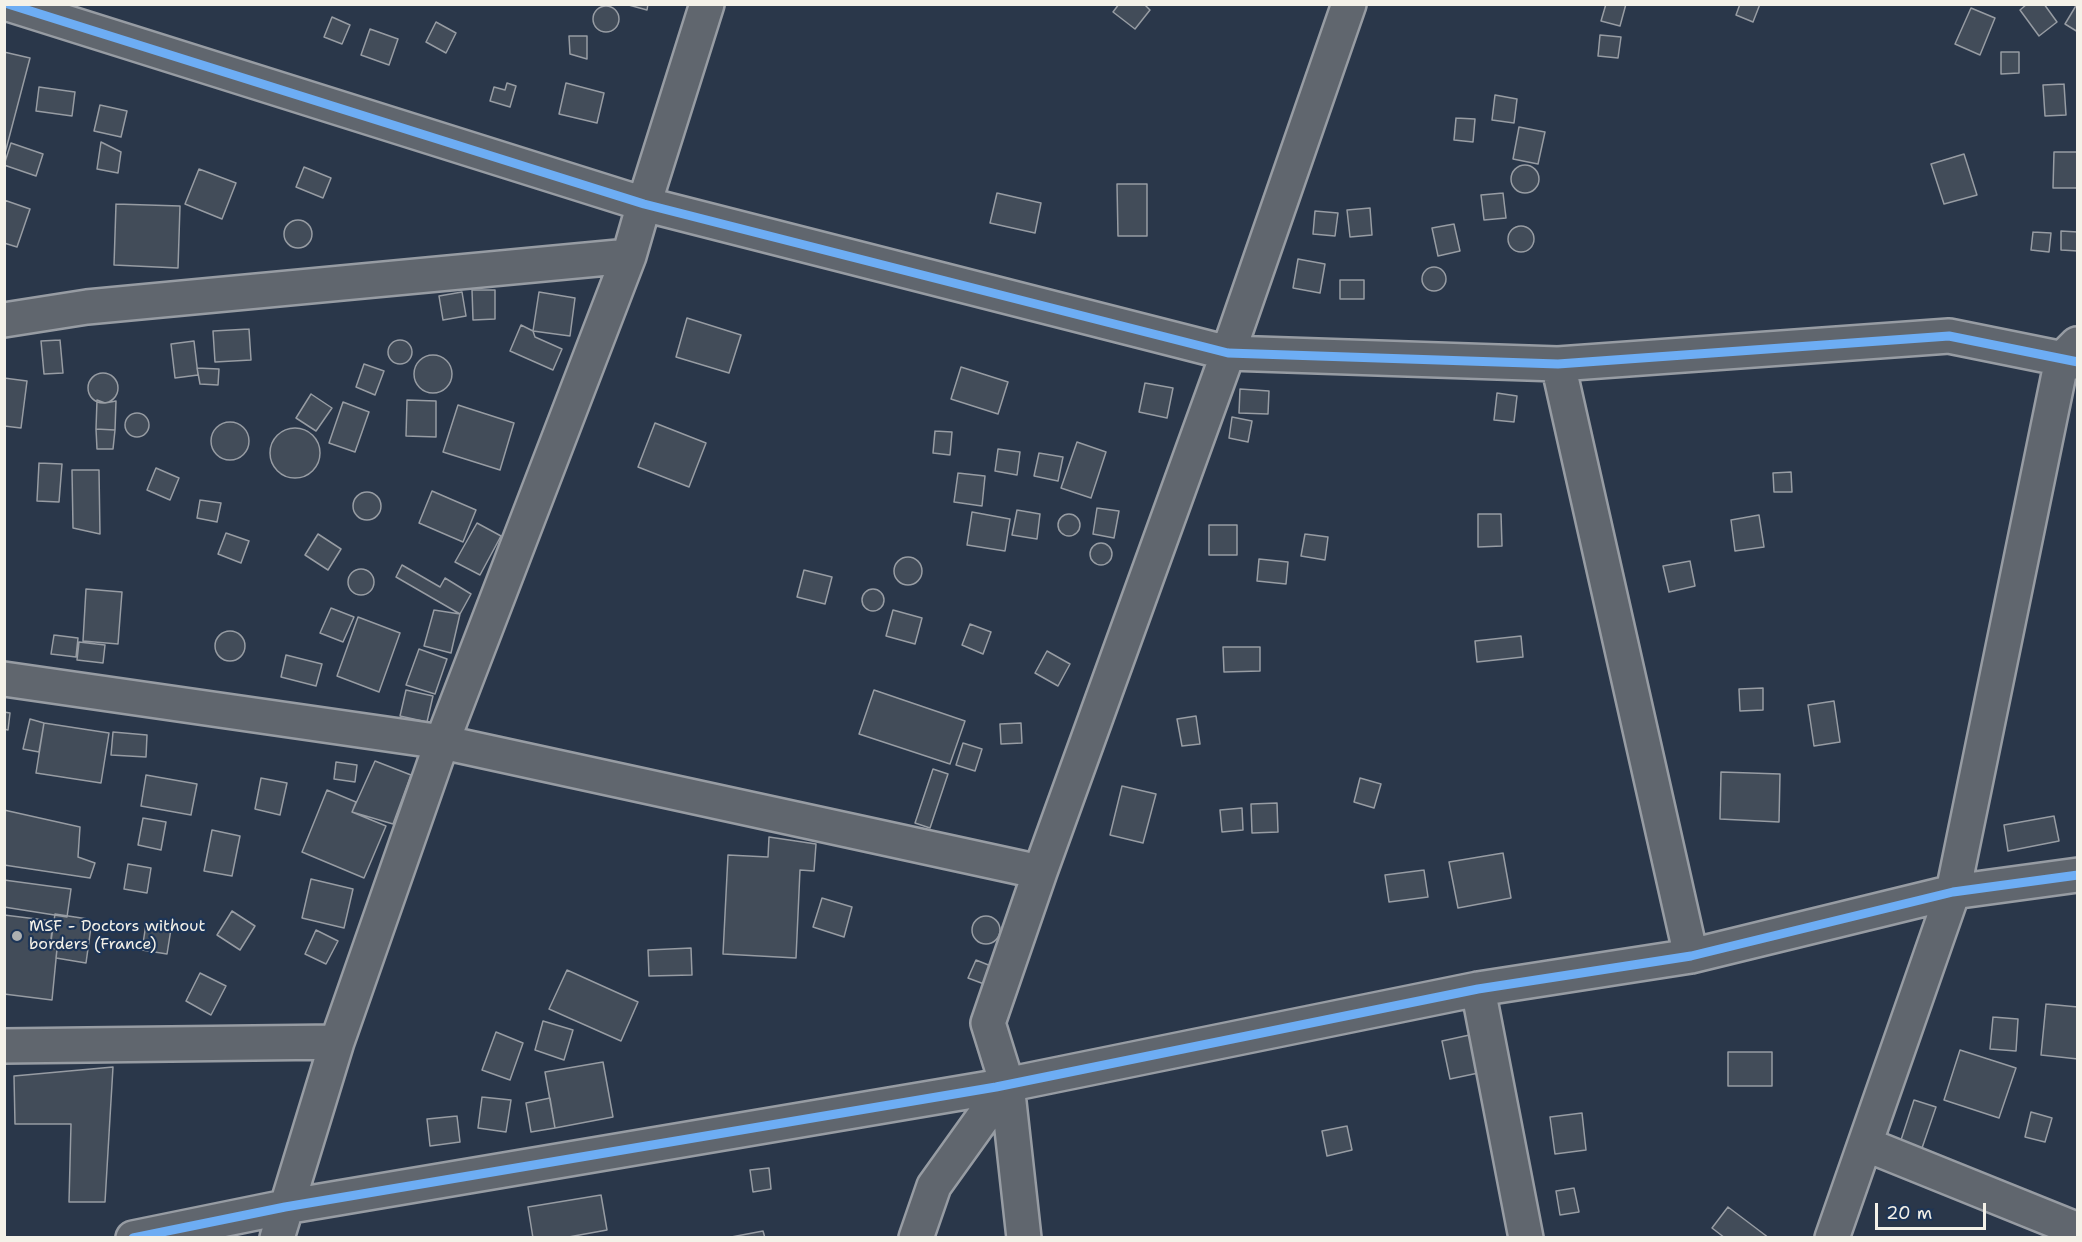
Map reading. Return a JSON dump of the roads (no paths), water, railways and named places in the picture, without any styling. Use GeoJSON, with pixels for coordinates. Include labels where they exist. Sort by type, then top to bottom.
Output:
{"type":"FeatureCollection","features":[{"type":"Feature","properties":{"kind":"street"},"geometry":{"type":"LineString","coordinates":[[8,4],[644,204],[1228,353],[1558,364],[1949,336],[2072,355],[1953,892],[1832,1238]]}},
{"type":"Feature","properties":{"kind":"street"},"geometry":{"type":"LineString","coordinates":[[281,1222],[337,1042],[442,742],[629,256],[707,4]]}},
{"type":"Feature","properties":{"kind":"street"},"geometry":{"type":"LineString","coordinates":[[1024,1238],[1007,1084],[988,1023],[1040,872],[1228,353],[1349,4]]}},
{"type":"Feature","properties":{"kind":"street"},"geometry":{"type":"LineString","coordinates":[[4,320],[87,307],[629,256]]}},
{"type":"Feature","properties":{"kind":"street"},"geometry":{"type":"LineString","coordinates":[[1558,364],[1691,956]]}},
{"type":"Feature","properties":{"kind":"street"},"geometry":{"type":"LineString","coordinates":[[4,680],[442,742],[1040,872]]}},
{"type":"Feature","properties":{"kind":"street"},"geometry":{"type":"LineString","coordinates":[[133,1238],[281,1222],[1007,1084],[1478,989],[1691,956],[1953,892],[2078,875]]}},
{"type":"Feature","properties":{"kind":"street"},"geometry":{"type":"LineString","coordinates":[[1478,989],[1526,1238]]}},
{"type":"Feature","properties":{"kind":"street"},"geometry":{"type":"LineString","coordinates":[[4,1046],[337,1042]]}},
{"type":"Feature","properties":{"kind":"street"},"geometry":{"type":"LineString","coordinates":[[916,1238],[934,1186],[1007,1084]]}},
{"type":"Feature","properties":{"kind":"street"},"geometry":{"type":"LineString","coordinates":[[1865,1144],[2078,1230]]}},
{"type":"Feature","properties":{"kind":"place","name":"MSF - Doctors without borders (France)"},"geometry":{"type":"Point","coordinates":[17,936]}}]}
